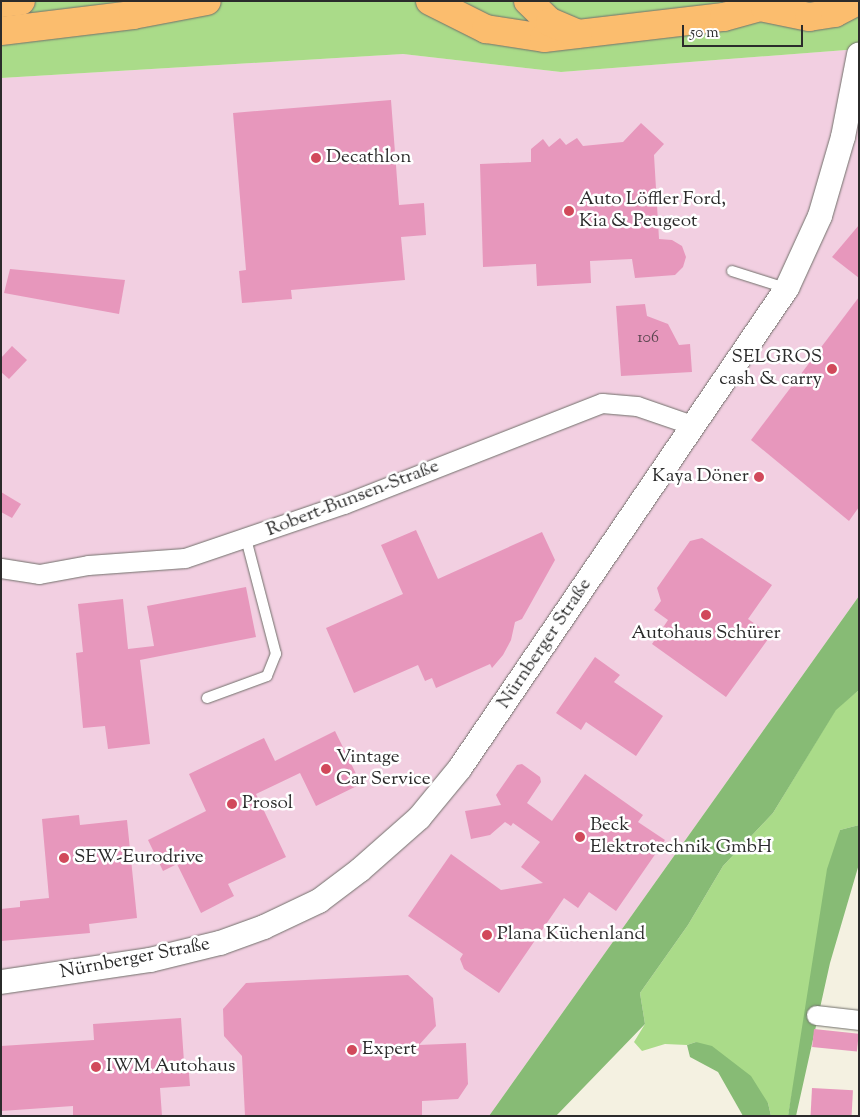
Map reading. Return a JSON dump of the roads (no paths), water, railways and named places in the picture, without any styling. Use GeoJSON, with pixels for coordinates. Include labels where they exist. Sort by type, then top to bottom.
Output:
{"type":"FeatureCollection","features":[{"type":"Feature","properties":{"kind":"highway"},"geometry":{"type":"LineString","coordinates":[[1,3],[21,1]]}},
{"type":"Feature","properties":{"kind":"highway"},"geometry":{"type":"LineString","coordinates":[[1,31],[133,15],[207,1]]}},
{"type":"Feature","properties":{"kind":"highway"},"geometry":{"type":"LineString","coordinates":[[430,1],[486,29],[515,36],[544,38],[724,17],[773,5],[809,17],[835,13],[858,1]]}},
{"type":"Feature","properties":{"kind":"highway"},"geometry":{"type":"LineString","coordinates":[[528,1],[550,22],[580,35]]}},
{"type":"Feature","properties":{"kind":"street","name":"Nürnberger Straße"},"geometry":{"type":"LineString","coordinates":[[1,982],[134,963],[220,943],[264,927],[319,901],[360,870],[419,818],[460,768],[695,426],[787,288],[820,216],[843,136],[859,55]]}},
{"type":"Feature","properties":{"kind":"street","name":"Robert-Bunsen-Straße"},"geometry":{"type":"LineString","coordinates":[[1,568],[39,574],[88,565],[185,558],[246,539],[602,403],[638,406],[695,426]]}},
{"type":"Feature","properties":{"kind":"street"},"geometry":{"type":"LineString","coordinates":[[816,1016],[859,1020]]}},
{"type":"Feature","properties":{"kind":"lane"},"geometry":{"type":"LineString","coordinates":[[732,272],[787,288]]}},
{"type":"Feature","properties":{"kind":"lane"},"geometry":{"type":"LineString","coordinates":[[207,698],[267,676],[276,654],[246,539]]}},
{"type":"Feature","properties":{"kind":"place","name":"Decathlon"},"geometry":{"type":"Point","coordinates":[316,158]}},
{"type":"Feature","properties":{"kind":"place","name":"Auto Löffler Ford, Kia & Peugeot"},"geometry":{"type":"Point","coordinates":[569,211]}},
{"type":"Feature","properties":{"kind":"place","name":"SELGROS cash & carry"},"geometry":{"type":"Point","coordinates":[832,369]}},
{"type":"Feature","properties":{"kind":"place","name":"Kaya Döner"},"geometry":{"type":"Point","coordinates":[759,477]}},
{"type":"Feature","properties":{"kind":"place","name":"Autohaus Schürer"},"geometry":{"type":"Point","coordinates":[706,615]}},
{"type":"Feature","properties":{"kind":"place","name":"Vintage Car Service"},"geometry":{"type":"Point","coordinates":[326,769]}},
{"type":"Feature","properties":{"kind":"place","name":"Prosol"},"geometry":{"type":"Point","coordinates":[232,804]}},
{"type":"Feature","properties":{"kind":"place","name":"Beck Elektrotechnik GmbH"},"geometry":{"type":"Point","coordinates":[580,837]}},
{"type":"Feature","properties":{"kind":"place","name":"SEW-Eurodrive"},"geometry":{"type":"Point","coordinates":[64,858]}},
{"type":"Feature","properties":{"kind":"place","name":"Plana Küchenland"},"geometry":{"type":"Point","coordinates":[487,935]}},
{"type":"Feature","properties":{"kind":"place","name":"Expert"},"geometry":{"type":"Point","coordinates":[352,1050]}},
{"type":"Feature","properties":{"kind":"place","name":"IWM Autohaus"},"geometry":{"type":"Point","coordinates":[96,1067]}}]}
